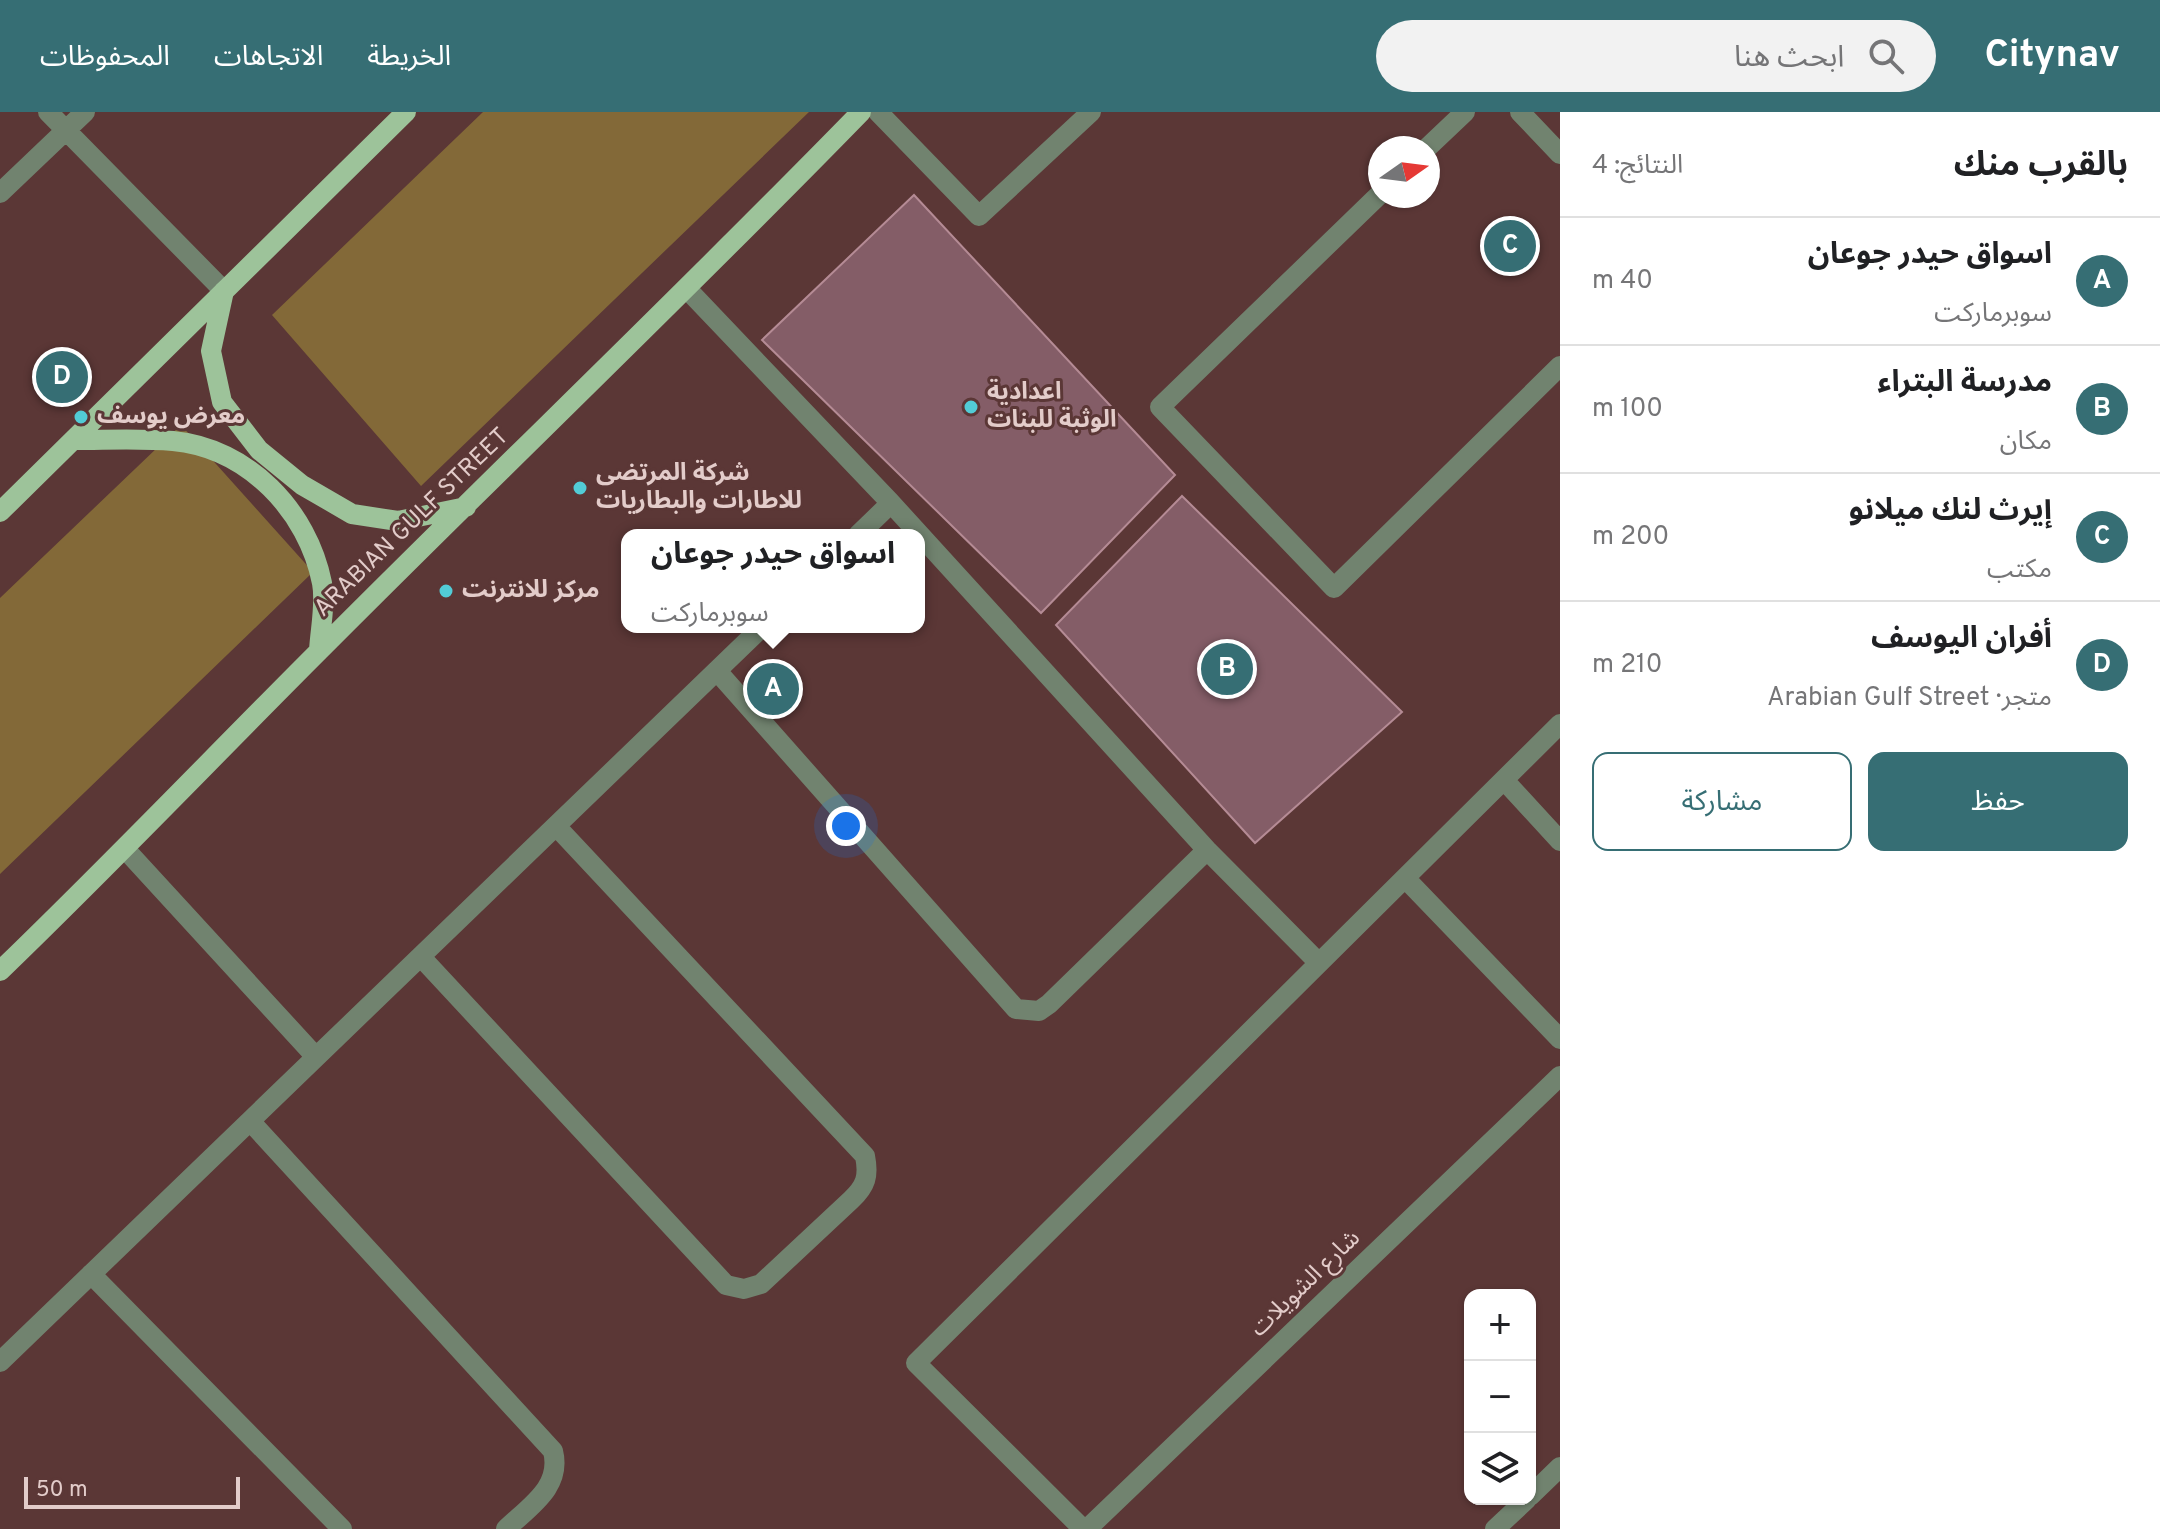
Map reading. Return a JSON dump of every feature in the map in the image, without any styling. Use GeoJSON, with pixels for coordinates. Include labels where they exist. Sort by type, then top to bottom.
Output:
{"type":"FeatureCollection","features":[{"type":"Feature","properties":{"kind":"main road"},"geometry":{"type":"LineString","coordinates":[[0,512],[406,112]]}},
{"type":"Feature","properties":{"kind":"main road","name":"ARABIAN GULF STREET"},"geometry":{"type":"LineString","coordinates":[[0,971],[126,850],[319,651],[688,290],[861,112]]}},
{"type":"Feature","properties":{"kind":"main road"},"geometry":{"type":"LineString","coordinates":[[224,291],[211,351],[222,402],[259,450],[302,485],[352,514],[398,521],[466,507]]}},
{"type":"Feature","properties":{"kind":"main road"},"geometry":{"type":"LineString","coordinates":[[74,440],[175,441],[231,457],[275,490],[306,533],[323,586],[319,651]]}},
{"type":"Feature","properties":{"kind":"street"},"geometry":{"type":"LineString","coordinates":[[48,112],[224,291]]}},
{"type":"Feature","properties":{"kind":"street"},"geometry":{"type":"LineString","coordinates":[[0,193],[85,112]]}},
{"type":"Feature","properties":{"kind":"street"},"geometry":{"type":"LineString","coordinates":[[878,112],[979,216],[1091,112]]}},
{"type":"Feature","properties":{"kind":"street"},"geometry":{"type":"LineString","coordinates":[[1440,136],[1465,112]]}},
{"type":"Feature","properties":{"kind":"street"},"geometry":{"type":"LineString","coordinates":[[1520,112],[1560,154]]}},
{"type":"Feature","properties":{"kind":"street"},"geometry":{"type":"LineString","coordinates":[[1368,206],[1160,407],[1334,588],[1560,366]]}},
{"type":"Feature","properties":{"kind":"street"},"geometry":{"type":"LineString","coordinates":[[688,290],[915,529]]}},
{"type":"Feature","properties":{"kind":"street"},"geometry":{"type":"LineString","coordinates":[[864,529],[891,503]]}},
{"type":"Feature","properties":{"kind":"street"},"geometry":{"type":"LineString","coordinates":[[925,540],[1207,850],[1319,963]]}},
{"type":"Feature","properties":{"kind":"street"},"geometry":{"type":"LineString","coordinates":[[0,1362],[756,633]]}},
{"type":"Feature","properties":{"kind":"street"},"geometry":{"type":"LineString","coordinates":[[717,671],[1016,1009],[1039,1011],[1049,1004],[1207,850]]}},
{"type":"Feature","properties":{"kind":"street"},"geometry":{"type":"LineString","coordinates":[[1085,1529],[916,1363],[1560,724]]}},
{"type":"Feature","properties":{"kind":"street"},"geometry":{"type":"LineString","coordinates":[[1504,780],[1560,841]]}},
{"type":"Feature","properties":{"kind":"street"},"geometry":{"type":"LineString","coordinates":[[421,957],[726,1285],[744,1289],[761,1284],[851,1200],[863,1188],[868,1172],[865,1156],[556,826]]}},
{"type":"Feature","properties":{"kind":"street"},"geometry":{"type":"LineString","coordinates":[[126,850],[316,1057]]}},
{"type":"Feature","properties":{"kind":"street"},"geometry":{"type":"LineString","coordinates":[[1405,878],[1560,1039]]}},
{"type":"Feature","properties":{"kind":"street","name":"شارع الشويلات"},"geometry":{"type":"LineString","coordinates":[[1085,1529],[1560,1076]]}},
{"type":"Feature","properties":{"kind":"street"},"geometry":{"type":"LineString","coordinates":[[250,1121],[553,1451],[556,1466],[553,1482],[506,1529]]}},
{"type":"Feature","properties":{"kind":"street"},"geometry":{"type":"LineString","coordinates":[[91,1274],[342,1529]]}},
{"type":"Feature","properties":{"kind":"street"},"geometry":{"type":"LineString","coordinates":[[1536,1490],[1560,1467]]}},
{"type":"Feature","properties":{"kind":"street"},"geometry":{"type":"LineString","coordinates":[[1495,1529],[1521,1505]]}},
{"type":"Feature","properties":{"kind":"shaded area"},"geometry":{"type":"Polygon","coordinates":[[[483,112],[809,112],[421,486],[272,315],[483,112]]]}},
{"type":"Feature","properties":{"kind":"shaded area"},"geometry":{"type":"Polygon","coordinates":[[[181,425],[313,572],[0,874],[0,598],[181,425]]]}},
{"type":"Feature","properties":{"kind":"building","name":"اعدادية الوثبة للبنات"},"geometry":{"type":"Polygon","coordinates":[[[914,195],[1175,475],[1041,613],[762,340],[914,195]]]}},
{"type":"Feature","properties":{"kind":"building"},"geometry":{"type":"Polygon","coordinates":[[[1182,496],[1402,712],[1255,843],[1056,625],[1182,496]]]}},
{"type":"Feature","properties":{"kind":"place","name":"إيرث لنك ميلانو"},"geometry":{"type":"Point","coordinates":[1510,246]}},
{"type":"Feature","properties":{"kind":"place","name":"أفران اليوسف"},"geometry":{"type":"Point","coordinates":[62,377]}},
{"type":"Feature","properties":{"kind":"place","name":"اعدادية الوثبة للبنات"},"geometry":{"type":"Point","coordinates":[971,407]}},
{"type":"Feature","properties":{"kind":"place","name":"معرض يوسف"},"geometry":{"type":"Point","coordinates":[81,417]}},
{"type":"Feature","properties":{"kind":"place","name":"شركة المرتضى للاطارات والبطاريات"},"geometry":{"type":"Point","coordinates":[580,488]}},
{"type":"Feature","properties":{"kind":"place","name":"مركز للانترنت"},"geometry":{"type":"Point","coordinates":[446,591]}},
{"type":"Feature","properties":{"kind":"place","name":"مدرسة البتراء"},"geometry":{"type":"Point","coordinates":[1227,669]}},
{"type":"Feature","properties":{"kind":"place","name":"اسواق حيدر جوعان"},"geometry":{"type":"Point","coordinates":[773,689]}}]}
